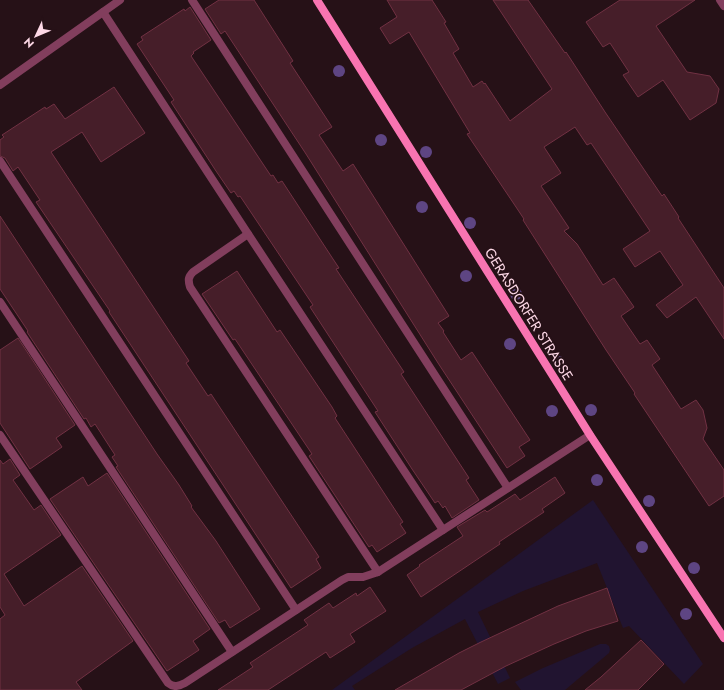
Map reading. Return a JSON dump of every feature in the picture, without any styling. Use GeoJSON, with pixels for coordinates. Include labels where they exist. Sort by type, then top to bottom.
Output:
{"type":"FeatureCollection","features":[{"type":"Feature","properties":{"kind":"main road","name":"GERASDORFER STRASSE"},"geometry":{"type":"LineString","coordinates":[[317,0],[590,434],[724,638]]}},
{"type":"Feature","properties":{"kind":"street"},"geometry":{"type":"LineString","coordinates":[[0,85],[120,0]]}},
{"type":"Feature","properties":{"kind":"street"},"geometry":{"type":"LineString","coordinates":[[192,0],[508,488]]}},
{"type":"Feature","properties":{"kind":"street"},"geometry":{"type":"LineString","coordinates":[[720,0],[724,6]]}},
{"type":"Feature","properties":{"kind":"street"},"geometry":{"type":"LineString","coordinates":[[104,12],[443,530]]}},
{"type":"Feature","properties":{"kind":"street"},"geometry":{"type":"LineString","coordinates":[[0,161],[296,610]]}},
{"type":"Feature","properties":{"kind":"street"},"geometry":{"type":"LineString","coordinates":[[248,234],[193,272],[189,276],[188,281],[190,287],[378,572]]}},
{"type":"Feature","properties":{"kind":"street"},"geometry":{"type":"LineString","coordinates":[[0,302],[232,652]]}},
{"type":"Feature","properties":{"kind":"street"},"geometry":{"type":"LineString","coordinates":[[0,435],[168,683],[177,686],[185,683],[348,577],[364,577],[378,572],[590,434]]}},
{"type":"Feature","properties":{"kind":"shaded area"},"geometry":{"type":"Polygon","coordinates":[[[593,500],[703,664],[684,684],[629,626],[623,628],[597,563],[523,591],[478,612],[510,678],[498,684],[465,619],[412,648],[352,686],[355,690],[332,690],[593,500]]]}},
{"type":"Feature","properties":{"kind":"shaded area"},"geometry":{"type":"Polygon","coordinates":[[[600,644],[606,644],[609,646],[609,653],[565,690],[521,690],[515,682],[543,668],[600,644]]]}},
{"type":"Feature","properties":{"kind":"building"},"geometry":{"type":"Polygon","coordinates":[[[219,0],[254,0],[293,61],[290,63],[332,127],[319,135],[343,171],[353,164],[449,316],[438,323],[444,331],[443,332],[461,360],[472,352],[530,440],[519,447],[525,456],[507,468],[438,363],[306,154],[225,31],[221,34],[205,9],[219,0]]]}},
{"type":"Feature","properties":{"kind":"building"},"geometry":{"type":"Polygon","coordinates":[[[387,0],[432,0],[446,22],[444,23],[459,49],[453,53],[473,87],[482,81],[484,84],[485,83],[510,121],[552,89],[493,0],[528,0],[565,53],[566,52],[662,196],[664,194],[679,217],[678,218],[724,288],[724,339],[696,297],[667,318],[656,305],[683,285],[660,251],[635,267],[623,249],[650,231],[591,143],[587,145],[575,127],[544,147],[561,173],[541,186],[569,228],[564,231],[577,244],[603,285],[614,278],[634,307],[621,316],[640,344],[647,340],[660,359],[652,365],[681,409],[696,400],[703,410],[707,428],[703,439],[724,470],[724,496],[709,506],[634,394],[635,393],[523,220],[524,219],[467,134],[470,133],[409,32],[390,44],[380,28],[397,17],[387,0]]]}},
{"type":"Feature","properties":{"kind":"building"},"geometry":{"type":"Polygon","coordinates":[[[620,0],[695,0],[656,26],[687,72],[710,76],[719,89],[716,103],[690,120],[663,80],[638,97],[623,75],[629,72],[610,43],[603,47],[586,22],[620,0]]]}},
{"type":"Feature","properties":{"kind":"building"},"geometry":{"type":"Polygon","coordinates":[[[190,7],[211,40],[193,52],[194,53],[191,56],[271,176],[273,175],[278,183],[282,181],[339,268],[336,269],[404,372],[401,374],[469,478],[466,480],[479,500],[452,518],[445,506],[443,508],[438,501],[435,503],[412,469],[375,412],[378,411],[310,307],[313,305],[240,196],[238,197],[234,191],[231,193],[216,171],[171,102],[174,100],[137,44],[143,40],[141,37],[184,9],[185,11],[190,7]]]}},
{"type":"Feature","properties":{"kind":"building"},"geometry":{"type":"Polygon","coordinates":[[[114,87],[145,133],[101,162],[82,132],[51,152],[189,361],[186,363],[208,396],[211,394],[319,557],[316,559],[321,568],[291,588],[109,312],[110,311],[36,202],[40,200],[18,167],[13,171],[5,158],[0,156],[0,140],[4,137],[2,135],[45,107],[46,109],[54,104],[65,119],[114,87]]]}},
{"type":"Feature","properties":{"kind":"building"},"geometry":{"type":"Polygon","coordinates":[[[0,216],[179,485],[192,506],[191,507],[216,541],[260,609],[230,628],[225,620],[219,623],[116,467],[118,466],[112,457],[115,455],[95,424],[91,427],[86,418],[84,419],[0,289],[0,216]]]}},
{"type":"Feature","properties":{"kind":"building"},"geometry":{"type":"Polygon","coordinates":[[[237,271],[277,332],[280,330],[332,407],[337,416],[335,418],[403,522],[400,524],[406,533],[377,552],[372,545],[369,547],[309,456],[312,454],[235,339],[233,340],[202,294],[237,271]]]}},
{"type":"Feature","properties":{"kind":"building"},"geometry":{"type":"Polygon","coordinates":[[[18,338],[75,425],[56,438],[62,447],[30,469],[0,423],[0,350],[18,338]]]}},
{"type":"Feature","properties":{"kind":"building"},"geometry":{"type":"Polygon","coordinates":[[[10,459],[20,475],[13,480],[34,510],[41,505],[61,535],[4,574],[24,606],[82,566],[133,641],[76,682],[82,690],[0,690],[0,619],[5,615],[0,607],[0,460],[3,464],[10,459]]]}},
{"type":"Feature","properties":{"kind":"building"},"geometry":{"type":"Polygon","coordinates":[[[107,473],[210,629],[193,641],[199,650],[167,671],[50,499],[83,477],[88,486],[107,473]]]}},
{"type":"Feature","properties":{"kind":"building"},"geometry":{"type":"Polygon","coordinates":[[[555,477],[565,493],[542,509],[544,512],[499,542],[500,544],[421,597],[407,575],[420,566],[419,565],[463,536],[457,527],[485,510],[487,512],[515,494],[520,500],[555,477]]]}},
{"type":"Feature","properties":{"kind":"building"},"geometry":{"type":"Polygon","coordinates":[[[370,587],[386,611],[350,634],[355,642],[330,658],[326,652],[268,690],[218,690],[253,667],[250,663],[308,625],[304,620],[329,603],[333,608],[356,593],[357,596],[370,587]]]}},
{"type":"Feature","properties":{"kind":"building"},"geometry":{"type":"Polygon","coordinates":[[[607,588],[618,621],[586,631],[554,644],[506,666],[461,690],[395,690],[481,642],[558,606],[607,588]]]}},
{"type":"Feature","properties":{"kind":"building"},"geometry":{"type":"Polygon","coordinates":[[[641,640],[664,664],[638,690],[585,690],[601,677],[641,640]]]}}]}
